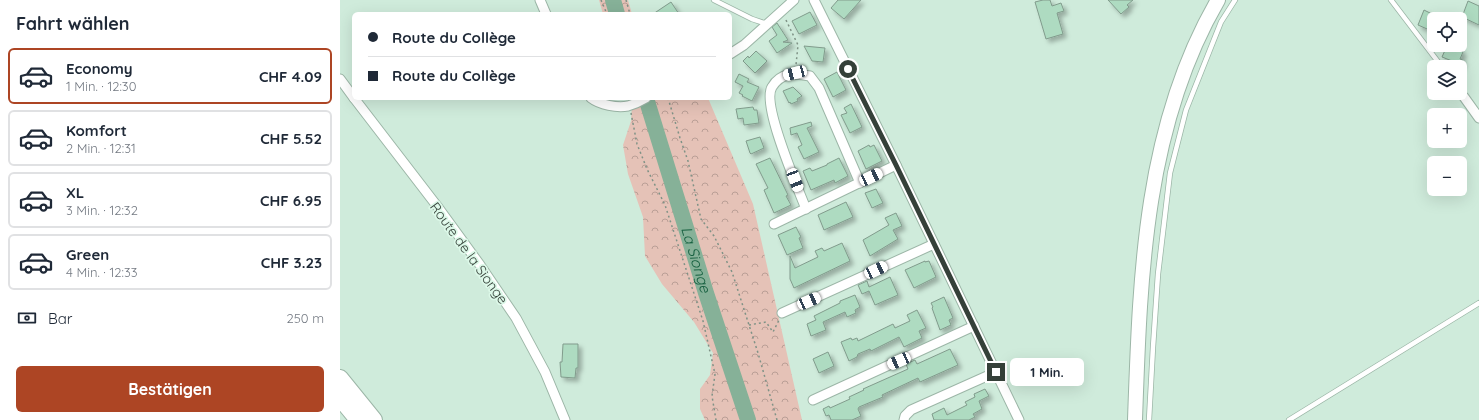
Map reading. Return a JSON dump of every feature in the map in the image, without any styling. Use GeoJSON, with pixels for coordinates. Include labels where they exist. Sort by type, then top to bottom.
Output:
{"type":"FeatureCollection","features":[{"type":"Feature","properties":{"kind":"highway"},"geometry":{"type":"LineString","coordinates":[[1134,420],[1138,326],[1145,245],[1162,142],[1184,71],[1218,0]]}},
{"type":"Feature","properties":{"kind":"highway"},"geometry":{"type":"LineString","coordinates":[[340,378],[374,420]]}},
{"type":"Feature","properties":{"kind":"highway"},"geometry":{"type":"LineString","coordinates":[[340,398],[358,420]]}},
{"type":"Feature","properties":{"kind":"highway"},"geometry":{"type":"LineString","coordinates":[[340,409],[349,420]]}},
{"type":"Feature","properties":{"kind":"street"},"geometry":{"type":"LineString","coordinates":[[540,0],[545,12]]}},
{"type":"Feature","properties":{"kind":"street"},"geometry":{"type":"LineString","coordinates":[[732,53],[744,45],[794,0]]}},
{"type":"Feature","properties":{"kind":"street"},"geometry":{"type":"LineString","coordinates":[[814,0],[896,165],[1019,420]]}},
{"type":"Feature","properties":{"kind":"street"},"geometry":{"type":"LineString","coordinates":[[806,209],[778,136],[770,104],[771,88],[782,76],[795,73],[810,76],[818,88],[860,183]]}},
{"type":"Feature","properties":{"kind":"street","name":"Route de la Sionge"},"geometry":{"type":"LineString","coordinates":[[340,79],[352,95]]}},
{"type":"Feature","properties":{"kind":"street","name":"Route de la Sionge"},"geometry":{"type":"LineString","coordinates":[[356,100],[441,212],[480,265],[516,318],[545,372],[565,420]]}},
{"type":"Feature","properties":{"kind":"street"},"geometry":{"type":"LineString","coordinates":[[596,100],[609,106],[630,105],[641,100]]}},
{"type":"Feature","properties":{"kind":"street"},"geometry":{"type":"LineString","coordinates":[[1466,100],[1479,118]]}},
{"type":"Feature","properties":{"kind":"street"},"geometry":{"type":"LineString","coordinates":[[774,224],[896,165]]}},
{"type":"Feature","properties":{"kind":"street"},"geometry":{"type":"LineString","coordinates":[[782,313],[934,244]]}},
{"type":"Feature","properties":{"kind":"street"},"geometry":{"type":"LineString","coordinates":[[813,400],[974,326]]}},
{"type":"Feature","properties":{"kind":"street"},"geometry":{"type":"LineString","coordinates":[[904,420],[905,416],[911,410],[996,372]]}},
{"type":"Feature","properties":{"kind":"lane"},"geometry":{"type":"LineString","coordinates":[[714,0],[752,19],[768,24]]}},
{"type":"Feature","properties":{"kind":"lane"},"geometry":{"type":"LineString","coordinates":[[1149,420],[1152,347],[1158,274],[1170,173],[1186,110],[1221,22],[1235,0]]}},
{"type":"Feature","properties":{"kind":"lane"},"geometry":{"type":"LineString","coordinates":[[1392,0],[1437,60]]}},
{"type":"Feature","properties":{"kind":"lane"},"geometry":{"type":"LineString","coordinates":[[1289,420],[1479,303]]}},
{"type":"Feature","properties":{"kind":"path"},"geometry":{"type":"LineString","coordinates":[[602,0],[606,12]]}},
{"type":"Feature","properties":{"kind":"path"},"geometry":{"type":"LineString","coordinates":[[626,0],[629,12]]}},
{"type":"Feature","properties":{"kind":"path"},"geometry":{"type":"LineString","coordinates":[[784,15],[798,45],[795,73]]}},
{"type":"Feature","properties":{"kind":"path"},"geometry":{"type":"LineString","coordinates":[[669,100],[688,161],[701,219],[714,236],[732,272],[758,353],[777,420]]}},
{"type":"Feature","properties":{"kind":"path"},"geometry":{"type":"LineString","coordinates":[[630,105],[637,144],[646,169],[665,205],[703,321],[715,374],[712,396],[716,420]]}},
{"type":"Feature","properties":{"kind":"path"},"geometry":{"type":"LineString","coordinates":[[749,325],[766,322],[773,332],[782,313]]}},
{"type":"Feature","properties":{"kind":"green space"},"geometry":{"type":"Polygon","coordinates":[[[599,0],[628,0],[631,12],[602,12],[599,0]]]}},
{"type":"Feature","properties":{"kind":"green space"},"geometry":{"type":"Polygon","coordinates":[[[641,100],[709,100],[753,204],[802,420],[705,420],[700,409],[700,389],[710,375],[713,353],[694,322],[662,284],[645,256],[643,217],[628,174],[623,145],[631,121],[632,104],[641,100]]]}},
{"type":"Feature","properties":{"kind":"building"},"geometry":{"type":"Polygon","coordinates":[[[838,0],[861,0],[844,19],[831,8],[838,0]]]}},
{"type":"Feature","properties":{"kind":"building"},"geometry":{"type":"Polygon","coordinates":[[[1050,0],[1052,6],[1061,3],[1064,11],[1057,13],[1063,34],[1046,39],[1035,2],[1050,0]]]}},
{"type":"Feature","properties":{"kind":"building"},"geometry":{"type":"Polygon","coordinates":[[[1108,0],[1133,0],[1127,5],[1129,7],[1121,14],[1108,0]]]}},
{"type":"Feature","properties":{"kind":"building"},"geometry":{"type":"Polygon","coordinates":[[[1468,1],[1479,6],[1479,25],[1467,19],[1467,12],[1464,12],[1468,1]]]}},
{"type":"Feature","properties":{"kind":"building"},"geometry":{"type":"Polygon","coordinates":[[[671,2],[678,12],[656,12],[671,2]]]}},
{"type":"Feature","properties":{"kind":"building"},"geometry":{"type":"Polygon","coordinates":[[[1424,10],[1428,12],[1427,29],[1418,25],[1424,10]]]}},
{"type":"Feature","properties":{"kind":"building"},"geometry":{"type":"Polygon","coordinates":[[[810,12],[817,25],[799,34],[792,21],[810,12]]]}},
{"type":"Feature","properties":{"kind":"building"},"geometry":{"type":"Polygon","coordinates":[[[777,23],[788,40],[783,42],[792,43],[777,53],[769,41],[777,35],[772,27],[777,23]]]}},
{"type":"Feature","properties":{"kind":"building"},"geometry":{"type":"Polygon","coordinates":[[[804,46],[825,48],[823,62],[812,61],[804,46]]]}},
{"type":"Feature","properties":{"kind":"building"},"geometry":{"type":"Polygon","coordinates":[[[756,51],[767,61],[755,73],[743,61],[748,56],[749,58],[756,51]]]}},
{"type":"Feature","properties":{"kind":"building"},"geometry":{"type":"Polygon","coordinates":[[[1444,52],[1463,52],[1460,59],[1463,60],[1450,60],[1442,57],[1444,52]]]}},
{"type":"Feature","properties":{"kind":"building"},"geometry":{"type":"Polygon","coordinates":[[[837,72],[846,90],[833,97],[824,79],[837,72]]]}},
{"type":"Feature","properties":{"kind":"building"},"geometry":{"type":"Polygon","coordinates":[[[739,74],[749,79],[747,82],[759,87],[752,101],[739,93],[743,86],[735,82],[739,74]]]}},
{"type":"Feature","properties":{"kind":"building"},"geometry":{"type":"Polygon","coordinates":[[[793,87],[802,96],[797,99],[798,101],[791,104],[783,91],[793,87]]]}},
{"type":"Feature","properties":{"kind":"building"},"geometry":{"type":"Polygon","coordinates":[[[851,104],[862,127],[850,133],[841,115],[847,113],[844,108],[851,104]]]}},
{"type":"Feature","properties":{"kind":"building"},"geometry":{"type":"Polygon","coordinates":[[[753,107],[754,110],[757,110],[759,123],[744,125],[743,118],[738,119],[736,109],[753,107]]]}},
{"type":"Feature","properties":{"kind":"building"},"geometry":{"type":"Polygon","coordinates":[[[811,122],[812,126],[807,128],[819,152],[804,159],[798,147],[802,145],[797,133],[791,135],[790,128],[811,122]]]}},
{"type":"Feature","properties":{"kind":"building"},"geometry":{"type":"Polygon","coordinates":[[[760,137],[764,148],[751,154],[746,141],[760,137]]]}},
{"type":"Feature","properties":{"kind":"building"},"geometry":{"type":"Polygon","coordinates":[[[869,145],[870,147],[874,145],[882,161],[866,169],[858,151],[869,145]]]}},
{"type":"Feature","properties":{"kind":"building"},"geometry":{"type":"Polygon","coordinates":[[[770,158],[788,195],[786,196],[791,205],[774,213],[764,190],[768,188],[756,164],[770,158]]]}},
{"type":"Feature","properties":{"kind":"building"},"geometry":{"type":"Polygon","coordinates":[[[839,158],[848,176],[835,183],[834,180],[811,190],[803,171],[810,168],[812,171],[839,158]]]}},
{"type":"Feature","properties":{"kind":"building"},"geometry":{"type":"Polygon","coordinates":[[[876,189],[883,203],[872,208],[865,193],[876,189]]]}},
{"type":"Feature","properties":{"kind":"building"},"geometry":{"type":"Polygon","coordinates":[[[846,202],[853,217],[824,230],[818,215],[846,202]]]}},
{"type":"Feature","properties":{"kind":"building"},"geometry":{"type":"Polygon","coordinates":[[[896,213],[902,226],[893,230],[898,239],[870,256],[863,240],[889,225],[885,218],[896,213]]]}},
{"type":"Feature","properties":{"kind":"building"},"geometry":{"type":"Polygon","coordinates":[[[796,227],[801,237],[799,238],[803,248],[787,255],[778,235],[796,227]]]}},
{"type":"Feature","properties":{"kind":"building"},"geometry":{"type":"Polygon","coordinates":[[[842,243],[850,261],[794,288],[790,279],[790,256],[795,268],[818,257],[815,251],[822,248],[824,251],[842,243]]]}},
{"type":"Feature","properties":{"kind":"building"},"geometry":{"type":"Polygon","coordinates":[[[925,261],[929,261],[936,277],[914,288],[905,270],[925,261]]]}},
{"type":"Feature","properties":{"kind":"building"},"geometry":{"type":"Polygon","coordinates":[[[890,277],[898,295],[875,305],[869,291],[862,294],[858,285],[867,281],[869,287],[890,277]]]}},
{"type":"Feature","properties":{"kind":"building"},"geometry":{"type":"Polygon","coordinates":[[[855,295],[860,307],[855,310],[856,313],[847,317],[845,312],[823,322],[826,330],[811,336],[807,324],[816,320],[814,316],[840,303],[840,301],[855,295]]]}},
{"type":"Feature","properties":{"kind":"building"},"geometry":{"type":"Polygon","coordinates":[[[944,297],[953,318],[949,320],[951,325],[940,330],[931,303],[944,297]]]}},
{"type":"Feature","properties":{"kind":"building"},"geometry":{"type":"Polygon","coordinates":[[[917,310],[926,328],[919,331],[922,338],[904,347],[899,337],[871,351],[870,349],[858,354],[857,357],[849,361],[841,342],[851,338],[852,340],[857,338],[858,341],[893,324],[895,328],[910,321],[907,315],[917,310]]]}},
{"type":"Feature","properties":{"kind":"building"},"geometry":{"type":"Polygon","coordinates":[[[563,344],[578,344],[578,368],[576,368],[575,378],[561,377],[560,362],[562,362],[563,344]]]}},
{"type":"Feature","properties":{"kind":"building"},"geometry":{"type":"Polygon","coordinates":[[[950,349],[958,365],[920,382],[918,378],[882,395],[883,397],[859,407],[858,409],[861,416],[852,420],[831,420],[829,415],[826,416],[823,409],[829,406],[830,408],[850,399],[849,397],[864,390],[863,389],[908,369],[906,364],[915,360],[917,364],[950,349]]]}},
{"type":"Feature","properties":{"kind":"building"},"geometry":{"type":"Polygon","coordinates":[[[828,352],[834,366],[819,373],[813,359],[828,352]]]}},
{"type":"Feature","properties":{"kind":"building"},"geometry":{"type":"Polygon","coordinates":[[[985,389],[989,396],[979,401],[982,409],[973,414],[975,417],[969,420],[934,420],[932,414],[944,408],[947,415],[967,405],[965,402],[975,397],[974,394],[985,389]]]}},
{"type":"Feature","properties":{"kind":"waterway","name":"La Sionge"},"geometry":{"type":"LineString","coordinates":[[613,0],[616,12]]}},
{"type":"Feature","properties":{"kind":"waterway","name":"La Sionge"},"geometry":{"type":"LineString","coordinates":[[647,100],[706,293],[748,420]]}},
{"type":"Feature","properties":{"kind":"route"},"geometry":{"type":"LineString","coordinates":[[848,69],[996,372]]}}]}
